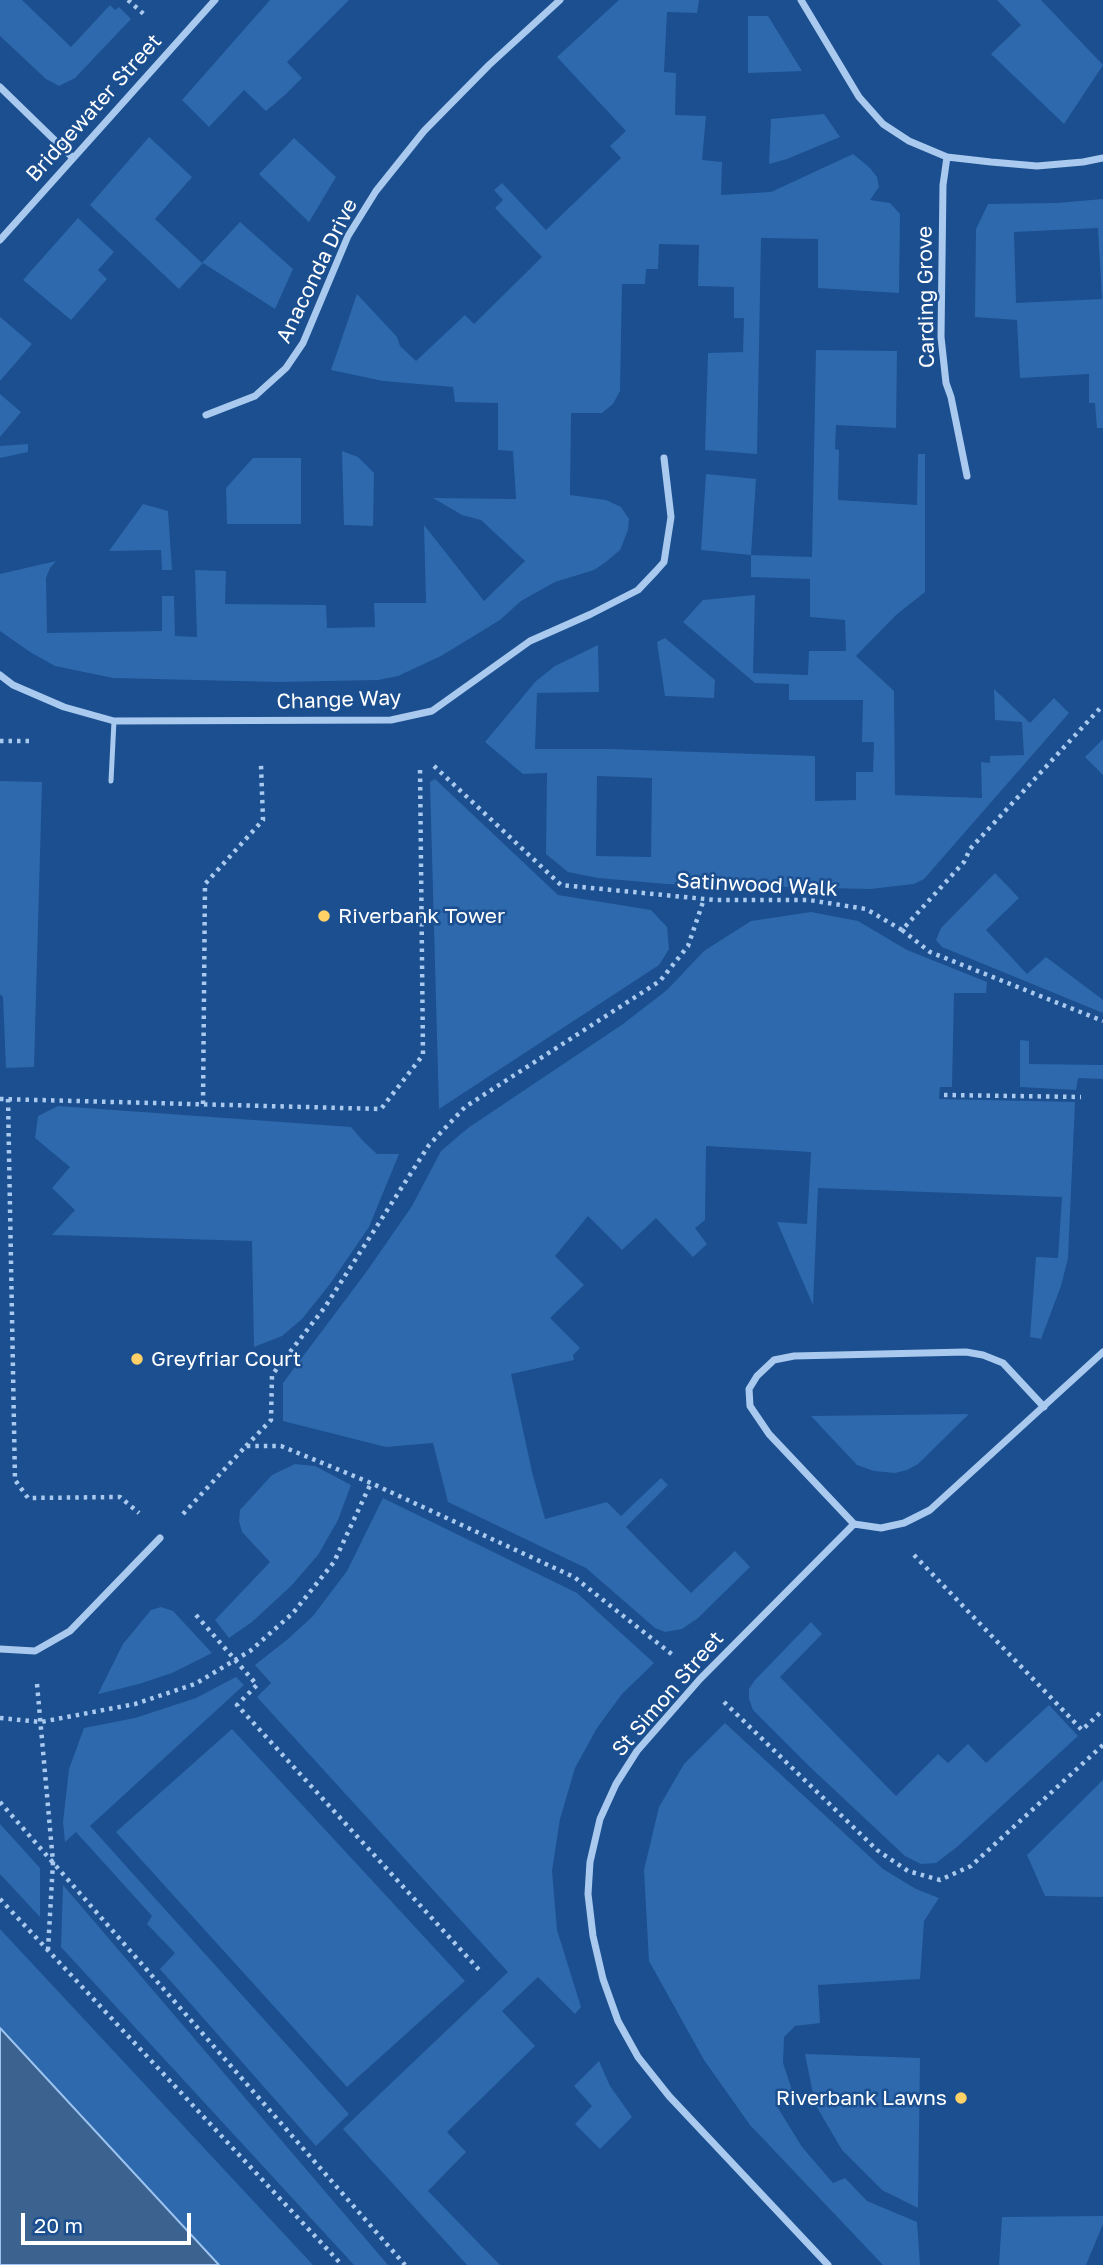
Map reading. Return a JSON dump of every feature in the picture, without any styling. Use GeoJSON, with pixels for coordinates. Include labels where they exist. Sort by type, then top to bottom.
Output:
{"type":"FeatureCollection","features":[{"type":"Feature","properties":{"kind":"street","name":"Bridgewater Street"},"geometry":{"type":"LineString","coordinates":[[0,240],[215,0]]}},
{"type":"Feature","properties":{"kind":"street","name":"Anaconda Drive"},"geometry":{"type":"LineString","coordinates":[[206,415],[255,396],[286,368],[303,343],[348,236],[376,191],[431,123],[561,0]]}},
{"type":"Feature","properties":{"kind":"street"},"geometry":{"type":"LineString","coordinates":[[801,0],[869,111],[883,124],[929,152],[947,157],[1037,166],[1103,158]]}},
{"type":"Feature","properties":{"kind":"street"},"geometry":{"type":"LineString","coordinates":[[0,87],[73,158]]}},
{"type":"Feature","properties":{"kind":"street","name":"Carding Grove"},"geometry":{"type":"LineString","coordinates":[[947,157],[943,185],[941,337],[946,383],[967,476]]}},
{"type":"Feature","properties":{"kind":"street","name":"Change Way"},"geometry":{"type":"LineString","coordinates":[[0,675],[13,685],[64,707],[114,721],[391,720],[432,711],[530,641],[638,590],[656,571],[664,562],[671,517],[664,458]]}},
{"type":"Feature","properties":{"kind":"street"},"geometry":{"type":"LineString","coordinates":[[1044,1407],[1003,1363],[967,1352],[794,1356],[774,1360],[757,1376],[749,1389],[750,1406],[769,1434],[854,1524],[881,1528],[904,1524],[930,1510],[1044,1407],[1103,1352]]}},
{"type":"Feature","properties":{"kind":"street","name":"St Simon Street"},"geometry":{"type":"LineString","coordinates":[[828,2265],[713,2145],[638,2057],[618,2021],[607,1989],[593,1936],[588,1894],[590,1862],[600,1819],[615,1784],[636,1751],[700,1679],[854,1524]]}},
{"type":"Feature","properties":{"kind":"street"},"geometry":{"type":"LineString","coordinates":[[0,1649],[35,1651],[70,1631],[160,1538]]}},
{"type":"Feature","properties":{"kind":"lane"},"geometry":{"type":"LineString","coordinates":[[111,781],[114,721]]}},
{"type":"Feature","properties":{"kind":"path"},"geometry":{"type":"LineString","coordinates":[[128,0],[147,18]]}},
{"type":"Feature","properties":{"kind":"path"},"geometry":{"type":"LineString","coordinates":[[902,930],[964,862],[971,849],[1103,705]]}},
{"type":"Feature","properties":{"kind":"path"},"geometry":{"type":"LineString","coordinates":[[0,741],[30,741]]}},
{"type":"Feature","properties":{"kind":"path"},"geometry":{"type":"LineString","coordinates":[[203,1104],[205,884],[263,820],[261,765]]}},
{"type":"Feature","properties":{"kind":"path"},"geometry":{"type":"LineString","coordinates":[[0,1099],[381,1109],[423,1055],[420,766]]}},
{"type":"Feature","properties":{"kind":"path","name":"Satinwood Walk"},"geometry":{"type":"LineString","coordinates":[[434,766],[561,885],[704,899],[821,901],[866,909],[902,930],[930,952],[1103,1021]]}},
{"type":"Feature","properties":{"kind":"path"},"geometry":{"type":"LineString","coordinates":[[160,1538],[271,1420],[272,1375],[325,1307],[429,1145],[465,1107],[660,981],[688,946],[704,899]]}},
{"type":"Feature","properties":{"kind":"path"},"geometry":{"type":"LineString","coordinates":[[944,1095],[1082,1097]]}},
{"type":"Feature","properties":{"kind":"path"},"geometry":{"type":"LineString","coordinates":[[8,1099],[15,1480],[28,1498],[120,1497],[139,1513]]}},
{"type":"Feature","properties":{"kind":"path"},"geometry":{"type":"LineString","coordinates":[[246,1446],[281,1446],[371,1483],[574,1577],[700,1679],[877,1850],[908,1871],[940,1880],[971,1866],[1103,1745]]}},
{"type":"Feature","properties":{"kind":"path"},"geometry":{"type":"LineString","coordinates":[[0,1718],[41,1722],[135,1704],[195,1684],[250,1651],[293,1613],[334,1562],[371,1483]]}},
{"type":"Feature","properties":{"kind":"path"},"geometry":{"type":"LineString","coordinates":[[913,1554],[1082,1730],[1103,1710]]}},
{"type":"Feature","properties":{"kind":"path"},"geometry":{"type":"LineString","coordinates":[[196,1615],[257,1685],[237,1705],[482,1973]]}},
{"type":"Feature","properties":{"kind":"path"},"geometry":{"type":"LineString","coordinates":[[35,1651],[53,1861],[48,1951]]}},
{"type":"Feature","properties":{"kind":"path"},"geometry":{"type":"LineString","coordinates":[[0,1802],[405,2265]]}},
{"type":"Feature","properties":{"kind":"path"},"geometry":{"type":"LineString","coordinates":[[0,1899],[342,2265]]}},
{"type":"Feature","properties":{"kind":"shaded area"},"geometry":{"type":"Polygon","coordinates":[[[0,0],[22,0],[71,47],[110,5],[115,10],[119,7],[131,19],[75,78],[59,86],[46,79],[0,36],[0,0]]]}},
{"type":"Feature","properties":{"kind":"shaded area"},"geometry":{"type":"Polygon","coordinates":[[[270,0],[349,0],[287,62],[302,78],[286,94],[266,111],[244,90],[209,127],[182,100],[270,0]]]}},
{"type":"Feature","properties":{"kind":"shaded area"},"geometry":{"type":"Polygon","coordinates":[[[619,0],[699,0],[697,13],[667,12],[664,72],[676,73],[675,115],[706,116],[702,160],[722,162],[721,195],[771,192],[853,154],[877,177],[879,187],[870,200],[890,203],[900,214],[899,293],[818,288],[818,239],[761,238],[757,454],[705,450],[708,353],[743,352],[744,318],[734,318],[734,287],[698,286],[699,245],[659,244],[658,269],[646,269],[645,284],[622,284],[620,391],[613,404],[602,413],[571,413],[570,495],[606,500],[621,507],[629,519],[628,530],[620,550],[594,570],[555,582],[521,601],[500,620],[441,656],[398,676],[378,680],[279,682],[113,678],[55,666],[0,631],[0,574],[56,561],[46,578],[47,633],[162,631],[162,596],[174,596],[175,636],[197,637],[195,570],[226,571],[225,604],[326,605],[327,628],[375,627],[374,603],[426,603],[424,525],[484,601],[525,561],[481,520],[462,515],[433,498],[516,499],[513,451],[498,450],[498,403],[455,402],[453,387],[383,381],[331,370],[357,294],[416,361],[465,315],[474,324],[542,257],[495,208],[503,200],[494,190],[502,183],[546,230],[621,158],[610,146],[626,131],[557,57],[619,0]]]}},
{"type":"Feature","properties":{"kind":"shaded area"},"geometry":{"type":"Polygon","coordinates":[[[997,0],[1041,0],[1103,65],[1064,124],[991,54],[1021,25],[997,0]]]}},
{"type":"Feature","properties":{"kind":"shaded area"},"geometry":{"type":"Polygon","coordinates":[[[748,16],[768,16],[802,71],[748,73],[748,16]]]}},
{"type":"Feature","properties":{"kind":"shaded area"},"geometry":{"type":"Polygon","coordinates":[[[824,114],[840,137],[769,164],[771,119],[824,114]]]}},
{"type":"Feature","properties":{"kind":"shaded area"},"geometry":{"type":"Polygon","coordinates":[[[149,137],[192,177],[155,219],[202,263],[240,222],[293,269],[275,309],[203,263],[179,289],[90,205],[149,137]]]}},
{"type":"Feature","properties":{"kind":"shaded area"},"geometry":{"type":"Polygon","coordinates":[[[294,138],[336,177],[309,222],[259,174],[294,138]]]}},
{"type":"Feature","properties":{"kind":"shaded area"},"geometry":{"type":"Polygon","coordinates":[[[1103,199],[1103,428],[1097,428],[1095,403],[1089,403],[1089,374],[1020,378],[1017,320],[975,317],[976,229],[988,204],[1103,199]],[[1098,228],[1014,232],[1016,303],[1102,299],[1098,228]]]}},
{"type":"Feature","properties":{"kind":"shaded area"},"geometry":{"type":"Polygon","coordinates":[[[78,218],[114,252],[98,270],[107,279],[71,320],[23,280],[78,218]]]}},
{"type":"Feature","properties":{"kind":"shaded area"},"geometry":{"type":"Polygon","coordinates":[[[0,317],[32,344],[0,381],[0,317]]]}},
{"type":"Feature","properties":{"kind":"shaded area"},"geometry":{"type":"Polygon","coordinates":[[[816,350],[897,351],[896,428],[836,425],[835,449],[839,450],[838,500],[917,505],[918,454],[925,454],[925,592],[896,615],[856,656],[894,691],[895,795],[982,798],[981,762],[990,763],[990,756],[1024,755],[1022,722],[995,720],[994,689],[1030,723],[1054,698],[1069,713],[924,879],[914,884],[870,889],[666,884],[598,878],[568,872],[546,854],[547,773],[523,774],[485,742],[536,681],[555,666],[598,645],[599,692],[537,693],[535,749],[815,756],[815,801],[856,800],[856,772],[873,772],[874,742],[862,742],[863,700],[789,700],[789,684],[755,683],[683,622],[703,600],[755,595],[753,673],[808,675],[809,651],[846,651],[845,620],[810,617],[810,579],[751,577],[751,555],[812,557],[816,350]],[[597,776],[596,856],[651,857],[652,778],[597,776]]]}},
{"type":"Feature","properties":{"kind":"shaded area"},"geometry":{"type":"Polygon","coordinates":[[[0,394],[21,412],[0,437],[0,394]]]}},
{"type":"Feature","properties":{"kind":"shaded area"},"geometry":{"type":"Polygon","coordinates":[[[28,444],[28,452],[0,458],[0,446],[28,444]]]}},
{"type":"Feature","properties":{"kind":"shaded area"},"geometry":{"type":"Polygon","coordinates":[[[342,451],[358,457],[374,473],[373,526],[344,525],[342,451]]]}},
{"type":"Feature","properties":{"kind":"shaded area"},"geometry":{"type":"Polygon","coordinates":[[[253,458],[301,458],[301,524],[227,524],[226,488],[253,458]]]}},
{"type":"Feature","properties":{"kind":"shaded area"},"geometry":{"type":"Polygon","coordinates":[[[706,474],[756,479],[751,555],[701,550],[706,474]]]}},
{"type":"Feature","properties":{"kind":"shaded area"},"geometry":{"type":"Polygon","coordinates":[[[143,504],[168,511],[172,570],[162,570],[161,550],[109,551],[143,504]]]}},
{"type":"Feature","properties":{"kind":"shaded area"},"geometry":{"type":"Polygon","coordinates":[[[665,638],[715,680],[714,698],[665,696],[657,642],[665,638]]]}},
{"type":"Feature","properties":{"kind":"shaded area"},"geometry":{"type":"Polygon","coordinates":[[[1103,739],[1103,775],[1085,757],[1103,739]]]}},
{"type":"Feature","properties":{"kind":"shaded area"},"geometry":{"type":"Polygon","coordinates":[[[435,779],[558,895],[651,910],[667,927],[669,949],[659,965],[439,1109],[430,782],[435,779]]]}},
{"type":"Feature","properties":{"kind":"shaded area"},"geometry":{"type":"Polygon","coordinates":[[[0,781],[42,782],[34,1067],[6,1068],[3,997],[0,994],[0,781]]]}},
{"type":"Feature","properties":{"kind":"shaded area"},"geometry":{"type":"Polygon","coordinates":[[[995,873],[1019,898],[986,930],[1027,974],[1046,957],[1103,1000],[1103,1013],[942,947],[936,940],[941,928],[995,873]]]}},
{"type":"Feature","properties":{"kind":"shaded area"},"geometry":{"type":"Polygon","coordinates":[[[811,912],[858,921],[907,950],[987,982],[986,993],[954,993],[952,1087],[940,1087],[939,1099],[1075,1102],[1068,1258],[1061,1286],[1041,1339],[1030,1337],[1036,1257],[1058,1258],[1062,1197],[818,1188],[813,1305],[777,1222],[807,1224],[811,1152],[706,1146],[705,1220],[695,1228],[707,1244],[693,1257],[656,1218],[622,1250],[588,1216],[555,1256],[584,1285],[550,1318],[580,1348],[573,1355],[574,1360],[511,1374],[545,1519],[607,1502],[621,1516],[661,1478],[668,1485],[626,1527],[691,1593],[735,1551],[750,1567],[698,1618],[682,1629],[665,1632],[655,1628],[586,1568],[448,1502],[433,1443],[386,1447],[283,1421],[283,1383],[412,1206],[441,1151],[468,1128],[623,1024],[667,990],[704,951],[751,921],[811,912]]]}},
{"type":"Feature","properties":{"kind":"shaded area"},"geometry":{"type":"Polygon","coordinates":[[[1020,1040],[1029,1041],[1029,1064],[1103,1065],[1103,1079],[1078,1078],[1076,1090],[1020,1087],[1020,1040]]]}},
{"type":"Feature","properties":{"kind":"shaded area"},"geometry":{"type":"Polygon","coordinates":[[[58,1106],[351,1127],[377,1154],[399,1154],[369,1227],[330,1284],[302,1319],[282,1336],[254,1347],[252,1241],[52,1235],[75,1210],[52,1188],[70,1167],[35,1138],[38,1116],[58,1106]]]}},
{"type":"Feature","properties":{"kind":"shaded area"},"geometry":{"type":"Polygon","coordinates":[[[969,1414],[918,1464],[895,1473],[874,1471],[857,1465],[811,1416],[969,1414]]]}},
{"type":"Feature","properties":{"kind":"shaded area"},"geometry":{"type":"Polygon","coordinates":[[[295,1464],[315,1466],[351,1485],[338,1520],[318,1555],[291,1586],[252,1622],[229,1638],[215,1620],[270,1562],[242,1532],[240,1510],[272,1475],[295,1464]]]}},
{"type":"Feature","properties":{"kind":"shaded area"},"geometry":{"type":"Polygon","coordinates":[[[383,1498],[577,1593],[654,1663],[622,1694],[597,1728],[575,1768],[560,1819],[552,1871],[557,1930],[581,2007],[575,2014],[538,1977],[502,2011],[535,2046],[447,2132],[466,2152],[428,2191],[500,2265],[467,2265],[343,2129],[508,1972],[257,1697],[271,1683],[255,1665],[313,1616],[347,1571],[383,1498]]]}},
{"type":"Feature","properties":{"kind":"shaded area"},"geometry":{"type":"Polygon","coordinates":[[[161,1607],[173,1611],[212,1653],[172,1673],[98,1694],[123,1644],[151,1610],[161,1607]]]}},
{"type":"Feature","properties":{"kind":"shaded area"},"geometry":{"type":"Polygon","coordinates":[[[811,1622],[822,1634],[780,1677],[896,1796],[938,1754],[948,1763],[968,1744],[986,1763],[1049,1705],[1078,1736],[957,1847],[936,1863],[921,1864],[905,1856],[753,1710],[749,1689],[811,1622]]]}},
{"type":"Feature","properties":{"kind":"shaded area"},"geometry":{"type":"Polygon","coordinates":[[[236,1677],[244,1685],[90,1826],[349,2114],[316,2146],[160,1969],[175,1953],[147,1924],[152,1916],[76,1832],[65,1842],[63,1822],[69,1769],[84,1728],[135,1718],[196,1698],[236,1677]]]}},
{"type":"Feature","properties":{"kind":"shaded area"},"geometry":{"type":"Polygon","coordinates":[[[725,1723],[883,1869],[916,1889],[939,1898],[924,1921],[920,1979],[818,1985],[820,2023],[795,2026],[784,2037],[783,2063],[793,2093],[778,2108],[802,2147],[833,2183],[845,2178],[867,2201],[917,2222],[920,2265],[883,2265],[750,2125],[704,2060],[649,1961],[644,1870],[659,1807],[684,1764],[725,1723]]]}},
{"type":"Feature","properties":{"kind":"shaded area"},"geometry":{"type":"Polygon","coordinates":[[[232,1729],[465,1981],[347,2087],[116,1832],[232,1729]]]}},
{"type":"Feature","properties":{"kind":"shaded area"},"geometry":{"type":"Polygon","coordinates":[[[1103,1780],[1103,1897],[1045,1896],[1027,1855],[1103,1780]]]}},
{"type":"Feature","properties":{"kind":"shaded area"},"geometry":{"type":"Polygon","coordinates":[[[0,1824],[40,1868],[40,1917],[0,1874],[0,1824]]]}},
{"type":"Feature","properties":{"kind":"shaded area"},"geometry":{"type":"Polygon","coordinates":[[[63,1885],[388,2265],[354,2265],[61,1947],[63,1885]]]}},
{"type":"Feature","properties":{"kind":"shaded area"},"geometry":{"type":"Polygon","coordinates":[[[0,1929],[313,2265],[219,2265],[0,2028],[0,1929]]]}},
{"type":"Feature","properties":{"kind":"shaded area"},"geometry":{"type":"Polygon","coordinates":[[[0,2028],[219,2265],[0,2265],[0,2028]]]}},
{"type":"Feature","properties":{"kind":"shaded area"},"geometry":{"type":"Polygon","coordinates":[[[805,2054],[920,2058],[918,2208],[882,2190],[842,2150],[815,2104],[805,2054]]]}},
{"type":"Feature","properties":{"kind":"shaded area"},"geometry":{"type":"Polygon","coordinates":[[[599,2061],[610,2086],[632,2117],[600,2149],[575,2124],[592,2106],[574,2086],[599,2061]]]}},
{"type":"Feature","properties":{"kind":"shaded area"},"geometry":{"type":"Polygon","coordinates":[[[1103,2216],[1103,2224],[1086,2265],[999,2265],[1002,2217],[1103,2216]]]}},
{"type":"Feature","properties":{"kind":"place","name":"Riverbank Tower"},"geometry":{"type":"Point","coordinates":[324,916]}},
{"type":"Feature","properties":{"kind":"place","name":"Greyfriar Court"},"geometry":{"type":"Point","coordinates":[137,1359]}},
{"type":"Feature","properties":{"kind":"place","name":"Riverbank Lawns"},"geometry":{"type":"Point","coordinates":[961,2098]}}]}
